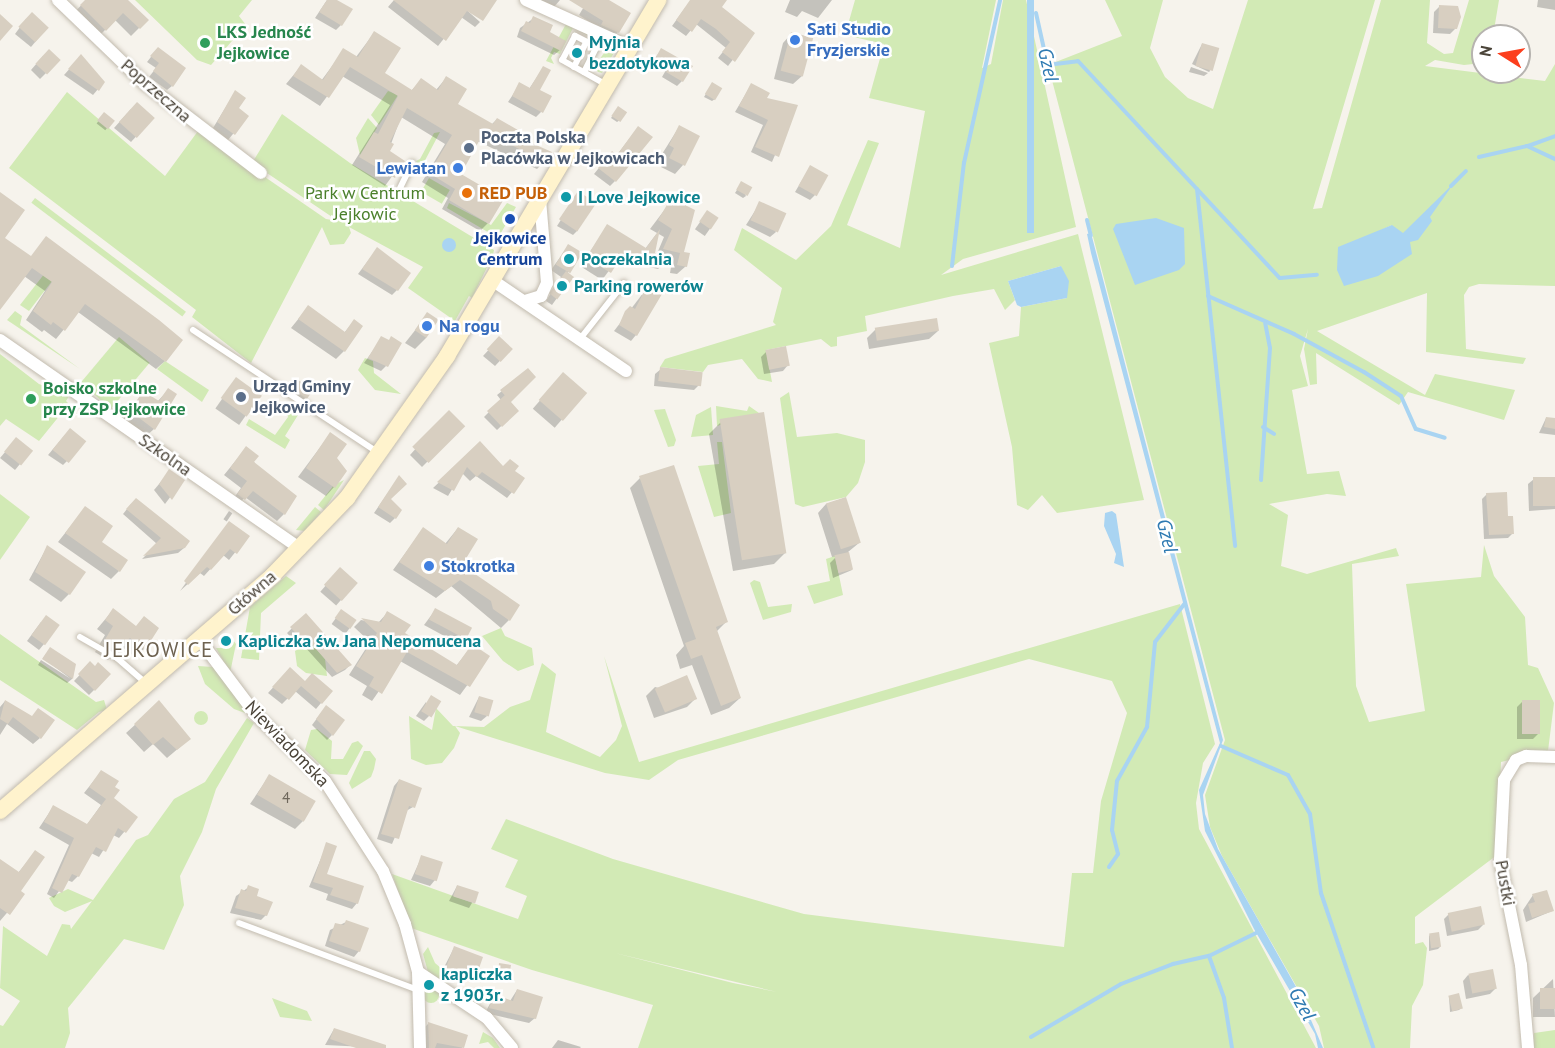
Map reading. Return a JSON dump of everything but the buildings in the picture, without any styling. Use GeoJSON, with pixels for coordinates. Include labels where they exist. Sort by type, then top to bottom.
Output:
{"type":"FeatureCollection","features":[{"type":"Feature","properties":{"kind":"street","name":"Poprzeczna"},"geometry":{"type":"LineString","coordinates":[[58,0],[145,84],[261,173]]}},
{"type":"Feature","properties":{"kind":"street"},"geometry":{"type":"LineString","coordinates":[[526,0],[630,47]]}},
{"type":"Feature","properties":{"kind":"street","name":"Główna"},"geometry":{"type":"LineString","coordinates":[[0,811],[301,549],[380,454],[492,280],[658,0]]}},
{"type":"Feature","properties":{"kind":"street"},"geometry":{"type":"LineString","coordinates":[[525,301],[541,296],[547,283],[540,199]]}},
{"type":"Feature","properties":{"kind":"street"},"geometry":{"type":"LineString","coordinates":[[492,280],[626,371]]}},
{"type":"Feature","properties":{"kind":"street","name":"Szkolna"},"geometry":{"type":"LineString","coordinates":[[0,340],[301,549]]}},
{"type":"Feature","properties":{"kind":"street","name":"Niewiadomska"},"geometry":{"type":"LineString","coordinates":[[199,639],[256,715],[325,781],[356,824],[383,871],[418,972],[420,1048]]}},
{"type":"Feature","properties":{"kind":"street","name":"Pustki"},"geometry":{"type":"LineString","coordinates":[[1528,1048],[1521,965],[1500,860],[1504,780],[1516,760],[1526,756],[1555,757]]}},
{"type":"Feature","properties":{"kind":"street"},"geometry":{"type":"LineString","coordinates":[[418,972],[487,1018],[512,1048]]}},
{"type":"Feature","properties":{"kind":"lane"},"geometry":{"type":"LineString","coordinates":[[584,72],[603,34]]}},
{"type":"Feature","properties":{"kind":"lane"},"geometry":{"type":"LineString","coordinates":[[597,47],[575,36],[562,60],[607,85]]}},
{"type":"Feature","properties":{"kind":"lane"},"geometry":{"type":"LineString","coordinates":[[574,67],[586,42]]}},
{"type":"Feature","properties":{"kind":"lane"},"geometry":{"type":"LineString","coordinates":[[400,188],[412,163]]}},
{"type":"Feature","properties":{"kind":"lane"},"geometry":{"type":"LineString","coordinates":[[580,339],[624,282]]}},
{"type":"Feature","properties":{"kind":"lane"},"geometry":{"type":"LineString","coordinates":[[193,330],[380,454]]}},
{"type":"Feature","properties":{"kind":"lane"},"geometry":{"type":"LineString","coordinates":[[80,636],[117,658],[147,684]]}},
{"type":"Feature","properties":{"kind":"lane"},"geometry":{"type":"LineString","coordinates":[[239,923],[419,990]]}},
{"type":"Feature","properties":{"kind":"green space","name":"LKS Jedność Jejkowice"},"geometry":{"type":"Polygon","coordinates":[[[135,0],[252,0],[239,16],[246,25],[211,65],[197,60],[135,0]]]}},
{"type":"Feature","properties":{"kind":"green space"},"geometry":{"type":"Polygon","coordinates":[[[855,0],[996,0],[982,68],[991,64],[1003,0],[1026,0],[1076,227],[963,259],[941,275],[1078,234],[1144,500],[1057,513],[1042,495],[1028,510],[1017,505],[1012,447],[989,343],[1019,336],[1021,307],[1067,298],[1061,266],[1008,281],[1015,300],[1005,310],[994,289],[865,316],[867,331],[837,337],[837,346],[831,347],[821,339],[766,350],[772,382],[758,379],[742,359],[708,365],[703,372],[660,367],[665,359],[776,325],[773,322],[782,288],[734,250],[742,228],[796,260],[831,226],[868,140],[879,143],[847,225],[900,248],[925,111],[869,98],[884,44],[845,35],[855,0]]]}},
{"type":"Feature","properties":{"kind":"green space"},"geometry":{"type":"Polygon","coordinates":[[[1105,0],[1163,0],[1150,48],[1165,77],[1188,98],[1213,109],[1248,0],[1375,0],[1313,209],[1322,208],[1381,0],[1430,0],[1427,43],[1444,54],[1453,53],[1469,0],[1499,0],[1495,24],[1471,24],[1471,64],[1435,60],[1425,66],[1471,72],[1471,84],[1531,84],[1531,79],[1545,81],[1555,64],[1555,286],[1479,284],[1469,287],[1464,295],[1466,349],[1526,358],[1523,364],[1426,352],[1427,293],[1317,331],[1425,395],[1435,374],[1515,390],[1504,420],[1408,392],[1399,405],[1316,353],[1317,384],[1310,385],[1304,349],[1308,329],[1300,356],[1308,386],[1292,390],[1307,474],[1339,471],[1346,496],[1327,494],[1269,504],[1288,515],[1281,566],[1307,574],[1396,548],[1399,556],[1352,564],[1356,686],[1369,722],[1425,711],[1406,584],[1481,577],[1484,545],[1494,576],[1525,617],[1528,665],[1538,668],[1554,703],[1548,751],[1501,762],[1497,855],[1415,917],[1415,944],[1423,942],[1427,948],[1423,985],[1412,1006],[1410,1048],[1324,1048],[1319,1026],[1222,856],[1210,827],[1205,795],[1225,740],[1048,65],[1122,36],[1105,0]],[[1392,225],[1373,234],[1337,269],[1392,225]]]}},
{"type":"Feature","properties":{"kind":"green space"},"geometry":{"type":"Polygon","coordinates":[[[566,24],[594,34],[589,36],[573,28],[560,54],[554,52],[551,58],[554,64],[546,61],[566,24]]]}},
{"type":"Feature","properties":{"kind":"green space"},"geometry":{"type":"Polygon","coordinates":[[[612,42],[618,46],[602,73],[598,72],[594,67],[612,42]]]}},
{"type":"Feature","properties":{"kind":"green space"},"geometry":{"type":"Polygon","coordinates":[[[388,91],[398,95],[379,125],[371,115],[388,91]]]}},
{"type":"Feature","properties":{"kind":"green space","name":"Park w Centrum Jejkowic"},"geometry":{"type":"Polygon","coordinates":[[[67,92],[165,176],[198,131],[326,219],[338,221],[252,163],[282,114],[350,163],[494,250],[493,255],[472,298],[469,296],[455,321],[408,288],[423,267],[349,227],[351,233],[344,244],[330,245],[322,227],[251,363],[192,317],[196,310],[9,168],[67,92]]]}},
{"type":"Feature","properties":{"kind":"green space"},"geometry":{"type":"Polygon","coordinates":[[[368,118],[377,128],[360,155],[356,138],[368,118]]]}},
{"type":"Feature","properties":{"kind":"green space"},"geometry":{"type":"Polygon","coordinates":[[[440,132],[421,168],[416,161],[420,159],[434,133],[440,132]]]}},
{"type":"Feature","properties":{"kind":"green space"},"geometry":{"type":"Polygon","coordinates":[[[429,178],[450,190],[442,204],[421,192],[429,178]]]}},
{"type":"Feature","properties":{"kind":"green space"},"geometry":{"type":"Polygon","coordinates":[[[35,198],[186,312],[182,317],[31,203],[35,198]]]}},
{"type":"Feature","properties":{"kind":"green space"},"geometry":{"type":"Polygon","coordinates":[[[449,203],[491,225],[507,203],[516,207],[498,238],[447,208],[449,203]]]}},
{"type":"Feature","properties":{"kind":"green space"},"geometry":{"type":"Polygon","coordinates":[[[52,264],[56,276],[29,311],[20,305],[52,264]]]}},
{"type":"Feature","properties":{"kind":"green space"},"geometry":{"type":"Polygon","coordinates":[[[15,311],[22,316],[20,325],[80,369],[7,320],[15,311]]]}},
{"type":"Feature","properties":{"kind":"green space"},"geometry":{"type":"Polygon","coordinates":[[[119,337],[150,363],[111,409],[80,383],[119,337]]]}},
{"type":"Feature","properties":{"kind":"green space","name":"Boisko szkolne przy ZSP Jejkowice"},"geometry":{"type":"Polygon","coordinates":[[[0,354],[39,384],[69,396],[66,401],[69,404],[39,441],[6,419],[0,426],[0,354]]]}},
{"type":"Feature","properties":{"kind":"green space"},"geometry":{"type":"Polygon","coordinates":[[[365,358],[373,361],[374,373],[401,394],[375,390],[358,370],[365,358]]]}},
{"type":"Feature","properties":{"kind":"green space"},"geometry":{"type":"Polygon","coordinates":[[[165,361],[209,390],[202,402],[157,369],[165,361]]]}},
{"type":"Feature","properties":{"kind":"green space"},"geometry":{"type":"Polygon","coordinates":[[[789,392],[797,437],[837,433],[865,440],[865,462],[858,483],[846,497],[803,507],[795,504],[780,398],[789,392]]]}},
{"type":"Feature","properties":{"kind":"green space"},"geometry":{"type":"Polygon","coordinates":[[[285,405],[298,415],[285,436],[290,440],[285,449],[246,425],[249,419],[275,435],[288,417],[285,405]]]}},
{"type":"Feature","properties":{"kind":"green space"},"geometry":{"type":"Polygon","coordinates":[[[716,406],[747,411],[749,406],[759,413],[717,426],[716,406]]]}},
{"type":"Feature","properties":{"kind":"green space"},"geometry":{"type":"Polygon","coordinates":[[[711,407],[713,435],[691,437],[696,415],[711,407]]]}},
{"type":"Feature","properties":{"kind":"green space"},"geometry":{"type":"Polygon","coordinates":[[[665,409],[676,440],[674,446],[668,447],[654,410],[665,409]]]}},
{"type":"Feature","properties":{"kind":"green space"},"geometry":{"type":"Polygon","coordinates":[[[717,442],[722,442],[731,513],[714,517],[698,466],[719,464],[717,442]]]}},
{"type":"Feature","properties":{"kind":"green space"},"geometry":{"type":"Polygon","coordinates":[[[344,480],[324,510],[318,505],[334,485],[344,480]]]}},
{"type":"Feature","properties":{"kind":"green space"},"geometry":{"type":"Polygon","coordinates":[[[0,494],[30,517],[0,560],[0,494]]]}},
{"type":"Feature","properties":{"kind":"green space"},"geometry":{"type":"Polygon","coordinates":[[[315,507],[321,512],[305,531],[296,530],[315,507]]]}},
{"type":"Feature","properties":{"kind":"green space"},"geometry":{"type":"Polygon","coordinates":[[[835,556],[843,595],[814,604],[807,586],[830,581],[826,559],[835,556]]]}},
{"type":"Feature","properties":{"kind":"green space"},"geometry":{"type":"Polygon","coordinates":[[[286,576],[296,583],[261,613],[259,660],[241,658],[250,607],[286,576]]]}},
{"type":"Feature","properties":{"kind":"green space"},"geometry":{"type":"Polygon","coordinates":[[[754,580],[760,582],[768,607],[792,604],[791,612],[763,620],[750,583],[754,580]]]}},
{"type":"Feature","properties":{"kind":"green space"},"geometry":{"type":"Polygon","coordinates":[[[1180,604],[1215,744],[1203,763],[1196,803],[1199,829],[1316,1048],[638,1048],[653,1005],[532,970],[411,928],[392,874],[518,919],[527,896],[505,887],[518,860],[491,849],[506,819],[613,859],[804,914],[1064,947],[1072,873],[1093,873],[1101,801],[1127,713],[1112,681],[1029,659],[678,760],[649,780],[605,773],[455,726],[484,727],[510,707],[530,700],[542,663],[556,674],[546,732],[600,757],[616,740],[622,726],[604,656],[639,762],[1180,604]],[[615,953],[733,983],[777,992],[615,953]]]}},
{"type":"Feature","properties":{"kind":"green space"},"geometry":{"type":"Polygon","coordinates":[[[501,628],[505,636],[532,648],[534,665],[518,671],[503,661],[482,636],[501,628]]]}},
{"type":"Feature","properties":{"kind":"green space"},"geometry":{"type":"Polygon","coordinates":[[[0,634],[96,702],[104,700],[107,710],[99,712],[77,730],[0,680],[0,634]]]}},
{"type":"Feature","properties":{"kind":"green space"},"geometry":{"type":"Polygon","coordinates":[[[233,640],[236,644],[230,673],[216,648],[225,648],[233,640]]]}},
{"type":"Feature","properties":{"kind":"green space"},"geometry":{"type":"Polygon","coordinates":[[[310,642],[325,659],[327,676],[306,673],[297,666],[295,651],[310,642]]]}},
{"type":"Feature","properties":{"kind":"green space"},"geometry":{"type":"Polygon","coordinates":[[[198,666],[213,667],[242,702],[245,713],[234,709],[205,684],[198,666]]]}},
{"type":"Feature","properties":{"kind":"green space"},"geometry":{"type":"Polygon","coordinates":[[[436,708],[460,733],[454,748],[442,763],[426,765],[411,759],[409,716],[432,730],[436,708]]]}},
{"type":"Feature","properties":{"kind":"green space"},"geometry":{"type":"Polygon","coordinates":[[[201,711],[206,713],[208,718],[206,723],[201,725],[196,723],[194,718],[196,713],[201,711]]]}},
{"type":"Feature","properties":{"kind":"green space"},"geometry":{"type":"Polygon","coordinates":[[[247,718],[254,723],[216,789],[202,832],[180,876],[184,905],[164,950],[124,939],[68,1008],[70,1033],[65,1048],[0,1048],[0,1025],[3,1026],[20,1001],[0,988],[3,926],[47,956],[62,924],[70,925],[71,929],[92,901],[65,912],[54,906],[49,898],[68,889],[93,900],[136,840],[148,835],[174,799],[205,782],[247,718]]]}},
{"type":"Feature","properties":{"kind":"green space"},"geometry":{"type":"Polygon","coordinates":[[[317,729],[332,741],[331,759],[343,759],[352,743],[358,741],[363,746],[347,775],[330,774],[305,750],[311,730],[317,729]]]}},
{"type":"Feature","properties":{"kind":"green space"},"geometry":{"type":"Polygon","coordinates":[[[364,751],[370,751],[376,759],[374,769],[371,777],[352,789],[349,783],[364,751]]]}},
{"type":"Feature","properties":{"kind":"green space"},"geometry":{"type":"Polygon","coordinates":[[[428,947],[435,963],[455,980],[446,983],[428,972],[423,954],[428,947]]]}},
{"type":"Feature","properties":{"kind":"green space"},"geometry":{"type":"Polygon","coordinates":[[[431,987],[437,989],[439,995],[437,1001],[431,1003],[425,1001],[423,995],[425,989],[431,987]]]}},
{"type":"Feature","properties":{"kind":"green space"},"geometry":{"type":"Polygon","coordinates":[[[272,998],[307,1011],[312,1021],[280,1017],[272,998]]]}},
{"type":"Feature","properties":{"kind":"green space"},"geometry":{"type":"Polygon","coordinates":[[[1555,1030],[1555,1048],[1533,1048],[1534,1033],[1555,1030]]]}},
{"type":"Feature","properties":{"kind":"green space"},"geometry":{"type":"Polygon","coordinates":[[[483,1032],[493,1038],[500,1048],[494,1048],[488,1042],[479,1044],[483,1032]]]}},
{"type":"Feature","properties":{"kind":"water"},"geometry":{"type":"Polygon","coordinates":[[[1027,0],[1034,0],[1034,233],[1027,233],[1027,0]]]}},
{"type":"Feature","properties":{"kind":"water"},"geometry":{"type":"Polygon","coordinates":[[[1454,183],[1430,217],[1432,221],[1418,240],[1410,242],[1412,254],[1378,276],[1344,286],[1337,270],[1338,247],[1392,225],[1403,233],[1454,183]]]}},
{"type":"Feature","properties":{"kind":"water"},"geometry":{"type":"Polygon","coordinates":[[[1156,218],[1184,228],[1185,264],[1179,270],[1135,285],[1113,229],[1116,224],[1156,218]]]}},
{"type":"Feature","properties":{"kind":"water"},"geometry":{"type":"Polygon","coordinates":[[[1091,233],[1223,740],[1203,795],[1205,814],[1218,849],[1299,992],[1323,1048],[1318,1048],[1315,1034],[1254,929],[1205,831],[1199,790],[1220,743],[1091,253],[1087,234],[1091,233]]]}},
{"type":"Feature","properties":{"kind":"water"},"geometry":{"type":"Polygon","coordinates":[[[449,238],[454,240],[456,245],[454,250],[449,252],[444,250],[442,245],[444,240],[449,238]]]}},
{"type":"Feature","properties":{"kind":"water"},"geometry":{"type":"Polygon","coordinates":[[[1061,266],[1069,281],[1067,298],[1021,307],[1017,305],[1008,281],[1061,266]]]}},
{"type":"Feature","properties":{"kind":"water"},"geometry":{"type":"Polygon","coordinates":[[[1112,511],[1116,514],[1124,567],[1114,563],[1116,554],[1104,526],[1105,513],[1112,511]]]}},
{"type":"Feature","properties":{"kind":"waterway"},"geometry":{"type":"LineString","coordinates":[[952,266],[964,163],[1000,0]]}},
{"type":"Feature","properties":{"kind":"waterway","name":"Gzel"},"geometry":{"type":"LineString","coordinates":[[1036,13],[1048,67]]}},
{"type":"Feature","properties":{"kind":"waterway"},"geometry":{"type":"LineString","coordinates":[[1047,65],[1078,61],[1280,278],[1317,275]]}},
{"type":"Feature","properties":{"kind":"waterway"},"geometry":{"type":"LineString","coordinates":[[1528,146],[1555,136]]}},
{"type":"Feature","properties":{"kind":"waterway"},"geometry":{"type":"LineString","coordinates":[[1479,157],[1527,146],[1555,159]]}},
{"type":"Feature","properties":{"kind":"waterway"},"geometry":{"type":"LineString","coordinates":[[1451,186],[1466,171]]}},
{"type":"Feature","properties":{"kind":"waterway"},"geometry":{"type":"LineString","coordinates":[[1197,189],[1235,546]]}},
{"type":"Feature","properties":{"kind":"waterway","name":"Gzel"},"geometry":{"type":"LineString","coordinates":[[1087,220],[1091,236]]}},
{"type":"Feature","properties":{"kind":"waterway"},"geometry":{"type":"LineString","coordinates":[[1208,296],[1294,334],[1364,372],[1401,396],[1416,429],[1445,438]]}},
{"type":"Feature","properties":{"kind":"waterway"},"geometry":{"type":"LineString","coordinates":[[1261,480],[1270,348],[1265,323]]}},
{"type":"Feature","properties":{"kind":"waterway"},"geometry":{"type":"LineString","coordinates":[[1263,427],[1274,434]]}},
{"type":"Feature","properties":{"kind":"waterway"},"geometry":{"type":"LineString","coordinates":[[1109,867],[1118,854],[1112,830],[1117,781],[1147,727],[1155,642],[1185,603]]}},
{"type":"Feature","properties":{"kind":"waterway"},"geometry":{"type":"LineString","coordinates":[[1221,746],[1288,775],[1310,814],[1321,893],[1373,1047]]}},
{"type":"Feature","properties":{"kind":"waterway"},"geometry":{"type":"LineString","coordinates":[[1031,1037],[1121,984],[1173,964],[1209,956],[1260,931]]}},
{"type":"Feature","properties":{"kind":"waterway"},"geometry":{"type":"LineString","coordinates":[[1209,956],[1224,998],[1232,1048]]}},
{"type":"Feature","properties":{"kind":"place","name":"Sati Studio Fryzjerskie"},"geometry":{"type":"Point","coordinates":[795,40]}},
{"type":"Feature","properties":{"kind":"place","name":"LKS Jedność Jejkowice"},"geometry":{"type":"Point","coordinates":[205,43]}},
{"type":"Feature","properties":{"kind":"place","name":"Myjnia bezdotykowa"},"geometry":{"type":"Point","coordinates":[577,53]}},
{"type":"Feature","properties":{"kind":"place","name":"Poczta Polska Placówka w Jejkowicach"},"geometry":{"type":"Point","coordinates":[469,148]}},
{"type":"Feature","properties":{"kind":"place","name":"Lewiatan"},"geometry":{"type":"Point","coordinates":[458,168]}},
{"type":"Feature","properties":{"kind":"place","name":"RED PUB"},"geometry":{"type":"Point","coordinates":[467,193]}},
{"type":"Feature","properties":{"kind":"place","name":"I Love Jejkowice"},"geometry":{"type":"Point","coordinates":[566,197]}},
{"type":"Feature","properties":{"kind":"place","name":"Jejkowice Centrum"},"geometry":{"type":"Point","coordinates":[510,219]}},
{"type":"Feature","properties":{"kind":"place","name":"Poczekalnia"},"geometry":{"type":"Point","coordinates":[569,259]}},
{"type":"Feature","properties":{"kind":"place","name":"Parking rowerów"},"geometry":{"type":"Point","coordinates":[562,286]}},
{"type":"Feature","properties":{"kind":"place","name":"Na rogu"},"geometry":{"type":"Point","coordinates":[427,326]}},
{"type":"Feature","properties":{"kind":"place","name":"Urząd Gminy Jejkowice"},"geometry":{"type":"Point","coordinates":[241,397]}},
{"type":"Feature","properties":{"kind":"place","name":"Boisko szkolne przy ZSP Jejkowice"},"geometry":{"type":"Point","coordinates":[31,399]}},
{"type":"Feature","properties":{"kind":"place","name":"Stokrotka"},"geometry":{"type":"Point","coordinates":[429,566]}},
{"type":"Feature","properties":{"kind":"place","name":"Kapliczka św. Jana Nepomucena"},"geometry":{"type":"Point","coordinates":[226,641]}},
{"type":"Feature","properties":{"kind":"place","name":"kapliczka z 1903r."},"geometry":{"type":"Point","coordinates":[429,985]}},
{"type":"Feature","properties":{"kind":"district","name":"JEJKOWICE"},"geometry":{"type":"Point","coordinates":[159,650]}}]}
